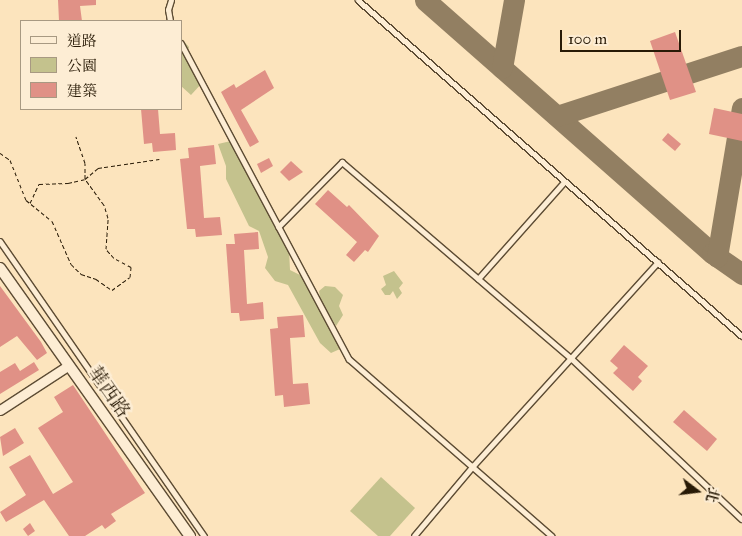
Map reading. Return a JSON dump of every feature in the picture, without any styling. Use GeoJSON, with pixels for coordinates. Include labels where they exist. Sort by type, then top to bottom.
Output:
{"type":"FeatureCollection","features":[{"type":"Feature","properties":{"kind":"street","name":"華西路"},"geometry":{"type":"LineString","coordinates":[[0,268],[190,536]]}},
{"type":"Feature","properties":{"kind":"street"},"geometry":{"type":"LineString","coordinates":[[0,410],[69,365]]}},
{"type":"Feature","properties":{"kind":"lane"},"geometry":{"type":"LineString","coordinates":[[170,20],[168,10],[171,0]]}},
{"type":"Feature","properties":{"kind":"lane"},"geometry":{"type":"LineString","coordinates":[[358,0],[742,336]]}},
{"type":"Feature","properties":{"kind":"lane"},"geometry":{"type":"LineString","coordinates":[[182,45],[349,359],[552,536]]}},
{"type":"Feature","properties":{"kind":"lane"},"geometry":{"type":"LineString","coordinates":[[278,228],[342,162],[572,359],[742,519]]}},
{"type":"Feature","properties":{"kind":"lane"},"geometry":{"type":"LineString","coordinates":[[478,279],[564,182]]}},
{"type":"Feature","properties":{"kind":"lane"},"geometry":{"type":"LineString","coordinates":[[0,241],[204,536]]}},
{"type":"Feature","properties":{"kind":"lane"},"geometry":{"type":"LineString","coordinates":[[414,536],[473,466],[658,262]]}},
{"type":"Feature","properties":{"kind":"path"},"geometry":{"type":"LineString","coordinates":[[0,153],[10,160],[30,203],[52,221],[71,264],[81,274],[96,279],[112,290],[130,277],[131,267],[114,258],[106,249],[108,218],[104,204],[85,179],[85,163],[76,137]]}},
{"type":"Feature","properties":{"kind":"path"},"geometry":{"type":"LineString","coordinates":[[30,203],[39,184],[68,184],[85,179],[98,168],[159,159]]}},
{"type":"Feature","properties":{"kind":"green space"},"geometry":{"type":"Polygon","coordinates":[[[182,39],[189,47],[186,61],[190,61],[202,83],[191,95],[182,87],[182,39]]]}},
{"type":"Feature","properties":{"kind":"green space"},"geometry":{"type":"Polygon","coordinates":[[[231,141],[289,249],[290,270],[302,276],[340,349],[331,353],[320,343],[288,285],[275,281],[265,268],[268,257],[259,231],[249,226],[226,179],[226,166],[218,144],[231,141]]]}},
{"type":"Feature","properties":{"kind":"green space"},"geometry":{"type":"Polygon","coordinates":[[[394,271],[403,283],[399,288],[402,293],[397,299],[393,291],[390,295],[385,295],[381,289],[386,285],[383,276],[394,271]]]}},
{"type":"Feature","properties":{"kind":"green space"},"geometry":{"type":"Polygon","coordinates":[[[325,286],[335,287],[343,295],[339,306],[343,315],[336,326],[321,303],[319,291],[325,286]]]}},
{"type":"Feature","properties":{"kind":"green space"},"geometry":{"type":"Polygon","coordinates":[[[381,477],[415,508],[390,536],[378,536],[350,511],[381,477]]]}},
{"type":"Feature","properties":{"kind":"building"},"geometry":{"type":"Polygon","coordinates":[[[58,0],[96,0],[96,5],[80,6],[82,20],[59,20],[58,0]]]}},
{"type":"Feature","properties":{"kind":"building"},"geometry":{"type":"Polygon","coordinates":[[[675,32],[696,92],[670,100],[650,41],[675,32]]]}},
{"type":"Feature","properties":{"kind":"building"},"geometry":{"type":"Polygon","coordinates":[[[265,70],[274,88],[241,110],[259,142],[250,147],[221,92],[234,84],[236,88],[265,70]]]}},
{"type":"Feature","properties":{"kind":"building"},"geometry":{"type":"Polygon","coordinates":[[[714,108],[742,114],[742,141],[709,134],[714,108]]]}},
{"type":"Feature","properties":{"kind":"building"},"geometry":{"type":"Polygon","coordinates":[[[141,110],[158,110],[160,134],[175,133],[176,150],[153,152],[152,143],[144,144],[141,110]]]}},
{"type":"Feature","properties":{"kind":"building"},"geometry":{"type":"Polygon","coordinates":[[[668,133],[681,144],[675,151],[662,140],[668,133]]]}},
{"type":"Feature","properties":{"kind":"building"},"geometry":{"type":"Polygon","coordinates":[[[214,145],[216,164],[200,166],[204,218],[220,217],[222,235],[196,237],[195,229],[187,229],[180,159],[189,158],[188,148],[214,145]]]}},
{"type":"Feature","properties":{"kind":"building"},"geometry":{"type":"Polygon","coordinates":[[[269,158],[273,166],[261,173],[257,164],[269,158]]]}},
{"type":"Feature","properties":{"kind":"building"},"geometry":{"type":"Polygon","coordinates":[[[291,161],[303,172],[289,181],[280,172],[291,161]]]}},
{"type":"Feature","properties":{"kind":"building"},"geometry":{"type":"Polygon","coordinates":[[[328,190],[347,207],[349,205],[379,236],[368,252],[365,250],[354,262],[346,255],[357,242],[315,204],[328,190]]]}},
{"type":"Feature","properties":{"kind":"building"},"geometry":{"type":"Polygon","coordinates":[[[258,232],[259,249],[244,250],[247,304],[263,302],[264,319],[240,321],[239,313],[231,313],[226,244],[235,244],[234,234],[258,232]]]}},
{"type":"Feature","properties":{"kind":"building"},"geometry":{"type":"Polygon","coordinates":[[[0,286],[47,353],[37,360],[17,336],[0,347],[0,286]]]}},
{"type":"Feature","properties":{"kind":"building"},"geometry":{"type":"Polygon","coordinates":[[[303,315],[305,337],[290,338],[293,384],[308,383],[310,404],[284,407],[283,395],[275,396],[270,329],[278,328],[277,317],[303,315]]]}},
{"type":"Feature","properties":{"kind":"building"},"geometry":{"type":"Polygon","coordinates":[[[624,345],[648,366],[638,377],[642,381],[633,391],[613,373],[618,368],[610,361],[624,345]]]}},
{"type":"Feature","properties":{"kind":"building"},"geometry":{"type":"Polygon","coordinates":[[[34,362],[39,370],[0,394],[0,372],[15,363],[20,371],[34,362]]]}},
{"type":"Feature","properties":{"kind":"building"},"geometry":{"type":"Polygon","coordinates":[[[73,385],[145,493],[111,514],[116,521],[105,529],[102,525],[85,536],[69,536],[44,500],[6,522],[0,512],[26,495],[9,467],[30,455],[53,494],[73,482],[38,428],[63,412],[54,397],[73,385]]]}},
{"type":"Feature","properties":{"kind":"building"},"geometry":{"type":"Polygon","coordinates":[[[684,410],[717,439],[707,451],[673,422],[684,410]]]}},
{"type":"Feature","properties":{"kind":"building"},"geometry":{"type":"Polygon","coordinates":[[[15,428],[24,443],[3,456],[0,437],[15,428]]]}},
{"type":"Feature","properties":{"kind":"building"},"geometry":{"type":"Polygon","coordinates":[[[30,523],[35,531],[28,536],[23,529],[30,523]]]}},
{"type":"Feature","properties":{"kind":"taxiway"},"geometry":{"type":"LineString","coordinates":[[425,0],[712,253],[742,274]]}},
{"type":"Feature","properties":{"kind":"taxiway"},"geometry":{"type":"LineString","coordinates":[[502,68],[514,0]]}},
{"type":"Feature","properties":{"kind":"taxiway"},"geometry":{"type":"LineString","coordinates":[[557,116],[742,56]]}},
{"type":"Feature","properties":{"kind":"taxiway"},"geometry":{"type":"LineString","coordinates":[[717,257],[742,108]]}}]}
